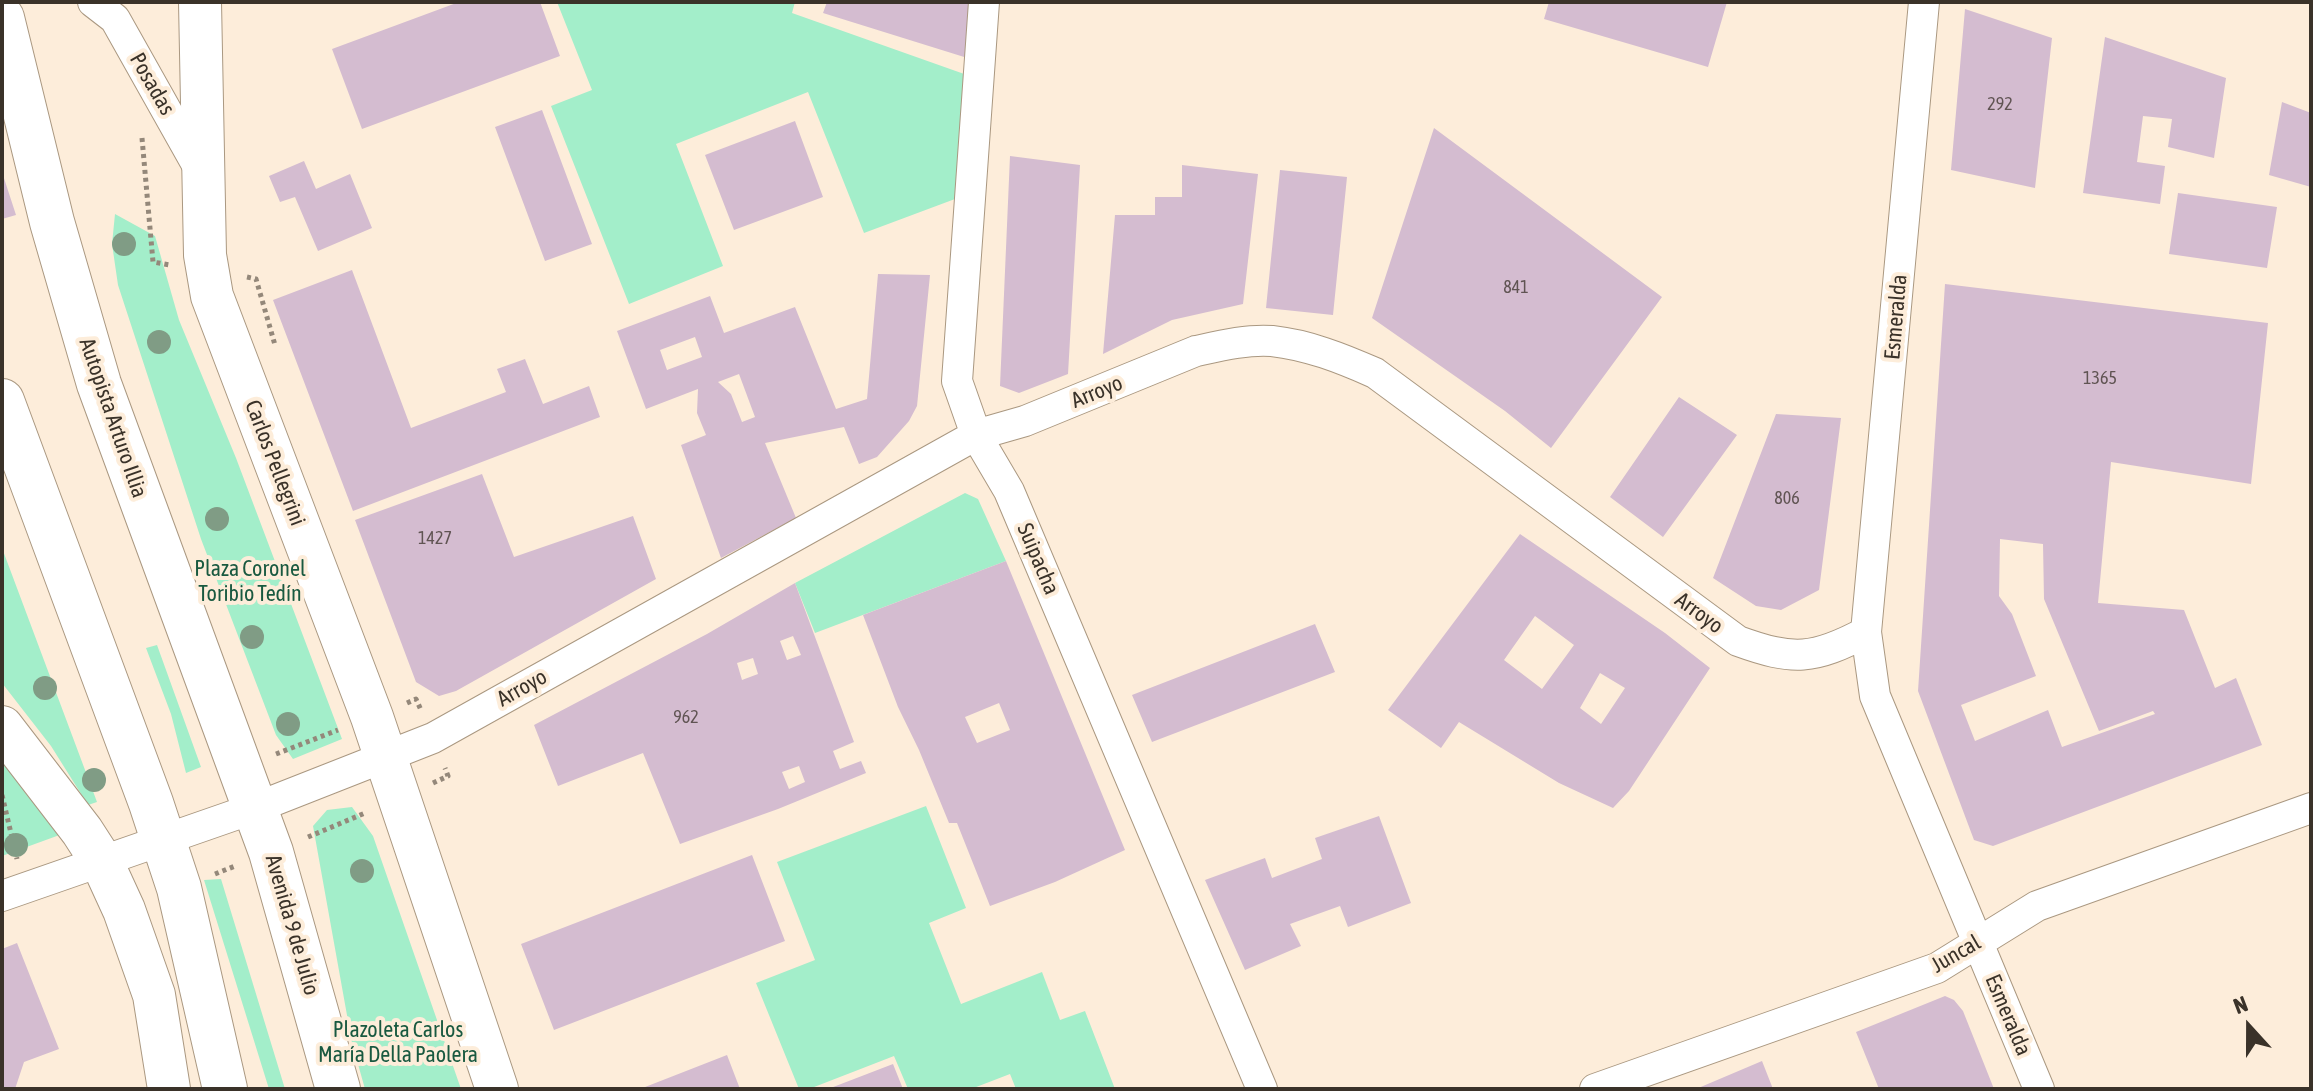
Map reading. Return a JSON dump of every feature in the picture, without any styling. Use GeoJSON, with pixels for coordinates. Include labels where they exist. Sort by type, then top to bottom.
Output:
{"type":"FeatureCollection","features":[{"type":"Feature","properties":{"kind":"highway","name":"Autopista Arturo Illia"},"geometry":{"type":"LineString","coordinates":[[2,18],[52,222],[99,384],[255,808]]}},
{"type":"Feature","properties":{"kind":"highway"},"geometry":{"type":"LineString","coordinates":[[2,401],[179,888],[225,1089]]}},
{"type":"Feature","properties":{"kind":"highway","name":"Avenida 9 de Julio"},"geometry":{"type":"LineString","coordinates":[[255,808],[271,852],[338,1089]]}},
{"type":"Feature","properties":{"kind":"highway"},"geometry":{"type":"LineString","coordinates":[[209,1089],[213,1041]]}},
{"type":"Feature","properties":{"kind":"street","name":"Posadas"},"geometry":{"type":"LineString","coordinates":[[93,2],[115,19],[202,173]]}},
{"type":"Feature","properties":{"kind":"street","name":"Carlos Pellegrini"},"geometry":{"type":"LineString","coordinates":[[200,2],[205,255],[212,296],[385,757],[497,1089]]}},
{"type":"Feature","properties":{"kind":"street","name":"Suipacha"},"geometry":{"type":"LineString","coordinates":[[984,2],[957,381],[976,435],[1009,491],[1262,1089]]}},
{"type":"Feature","properties":{"kind":"street","name":"Esmeralda"},"geometry":{"type":"LineString","coordinates":[[1866,632],[1924,2]]}},
{"type":"Feature","properties":{"kind":"street","name":"Arroyo"},"geometry":{"type":"LineString","coordinates":[[15,891],[255,808],[433,738],[976,435],[1025,421],[1196,351],[1269,341],[1329,353],[1375,373],[1738,641],[1773,654],[1818,654],[1866,632]]}},
{"type":"Feature","properties":{"kind":"street"},"geometry":{"type":"LineString","coordinates":[[1866,632],[1875,696],[1977,942]]}},
{"type":"Feature","properties":{"kind":"street"},"geometry":{"type":"LineString","coordinates":[[2,727],[102,862],[124,910],[154,995],[169,1089]]}},
{"type":"Feature","properties":{"kind":"street","name":"Juncal"},"geometry":{"type":"LineString","coordinates":[[1595,1089],[1937,968],[2037,906],[2311,808]]}},
{"type":"Feature","properties":{"kind":"street","name":"Esmeralda"},"geometry":{"type":"LineString","coordinates":[[1977,942],[2039,1089]]}},
{"type":"Feature","properties":{"kind":"path"},"geometry":{"type":"LineString","coordinates":[[2,794],[16,856],[15,891]]}},
{"type":"Feature","properties":{"kind":"green space"},"geometry":{"type":"Polygon","coordinates":[[[557,2],[795,2],[792,13],[967,75],[963,196],[864,233],[808,92],[676,144],[723,266],[629,304],[551,106],[592,90],[557,2]]]}},
{"type":"Feature","properties":{"kind":"green space","name":"Plaza Coronel Toribio Tedín"},"geometry":{"type":"Polygon","coordinates":[[[115,214],[155,236],[179,320],[236,458],[342,739],[293,759],[276,735],[201,539],[118,285],[112,244],[115,214]]]}},
{"type":"Feature","properties":{"kind":"green space"},"geometry":{"type":"Polygon","coordinates":[[[965,493],[978,499],[1006,561],[815,633],[795,583],[965,493]]]}},
{"type":"Feature","properties":{"kind":"green space"},"geometry":{"type":"Polygon","coordinates":[[[2,548],[97,802],[88,805],[51,746],[2,683],[2,548]]]}},
{"type":"Feature","properties":{"kind":"green space"},"geometry":{"type":"Polygon","coordinates":[[[157,645],[201,767],[186,773],[171,714],[146,648],[157,645]]]}},
{"type":"Feature","properties":{"kind":"green space"},"geometry":{"type":"Polygon","coordinates":[[[2,743],[65,833],[2,856],[2,743]]]}},
{"type":"Feature","properties":{"kind":"green space"},"geometry":{"type":"Polygon","coordinates":[[[926,806],[966,908],[929,923],[961,1004],[1042,972],[1060,1020],[1085,1011],[1115,1089],[1016,1089],[1010,1074],[971,1089],[908,1089],[894,1056],[809,1089],[799,1089],[756,983],[815,960],[777,862],[926,806]]]}},
{"type":"Feature","properties":{"kind":"green space","name":"Plazoleta Carlos María Della Paolera"},"geometry":{"type":"Polygon","coordinates":[[[352,807],[373,836],[461,1089],[365,1089],[352,1043],[313,826],[327,810],[352,807]]]}},
{"type":"Feature","properties":{"kind":"green space"},"geometry":{"type":"Polygon","coordinates":[[[221,879],[285,1089],[269,1089],[204,880],[221,879]]]}},
{"type":"Feature","properties":{"kind":"building"},"geometry":{"type":"Polygon","coordinates":[[[459,2],[540,2],[560,56],[362,129],[332,49],[459,2]]]}},
{"type":"Feature","properties":{"kind":"building"},"geometry":{"type":"Polygon","coordinates":[[[827,2],[980,2],[977,61],[823,13],[827,2]]]}},
{"type":"Feature","properties":{"kind":"building"},"geometry":{"type":"Polygon","coordinates":[[[1549,2],[1727,2],[1708,67],[1544,19],[1549,2]]]}},
{"type":"Feature","properties":{"kind":"building"},"geometry":{"type":"Polygon","coordinates":[[[1965,9],[2052,38],[2035,188],[1951,170],[1965,9]]]}},
{"type":"Feature","properties":{"kind":"building"},"geometry":{"type":"Polygon","coordinates":[[[2105,37],[2226,78],[2214,158],[2168,147],[2172,119],[2143,116],[2137,162],[2165,166],[2160,204],[2083,193],[2105,37]]]}},
{"type":"Feature","properties":{"kind":"building"},"geometry":{"type":"Polygon","coordinates":[[[2282,102],[2311,113],[2311,187],[2269,175],[2282,102]]]}},
{"type":"Feature","properties":{"kind":"building"},"geometry":{"type":"Polygon","coordinates":[[[542,110],[592,244],[545,261],[495,127],[542,110]]]}},
{"type":"Feature","properties":{"kind":"building"},"geometry":{"type":"Polygon","coordinates":[[[795,121],[823,197],[734,230],[705,155],[795,121]]]}},
{"type":"Feature","properties":{"kind":"building"},"geometry":{"type":"Polygon","coordinates":[[[1434,128],[1662,297],[1551,448],[1505,411],[1372,318],[1434,128]]]}},
{"type":"Feature","properties":{"kind":"building"},"geometry":{"type":"Polygon","coordinates":[[[1010,156],[1080,165],[1068,374],[1019,393],[1000,386],[1010,156]]]}},
{"type":"Feature","properties":{"kind":"building"},"geometry":{"type":"Polygon","coordinates":[[[304,161],[316,189],[350,174],[372,228],[318,251],[295,197],[280,202],[269,176],[304,161]]]}},
{"type":"Feature","properties":{"kind":"building"},"geometry":{"type":"Polygon","coordinates":[[[1182,165],[1258,174],[1243,304],[1172,320],[1103,354],[1115,215],[1155,215],[1155,197],[1182,197],[1182,165]]]}},
{"type":"Feature","properties":{"kind":"building"},"geometry":{"type":"Polygon","coordinates":[[[1280,170],[1347,177],[1333,315],[1266,308],[1280,170]]]}},
{"type":"Feature","properties":{"kind":"building"},"geometry":{"type":"Polygon","coordinates":[[[2,172],[16,215],[2,219],[2,172]]]}},
{"type":"Feature","properties":{"kind":"building"},"geometry":{"type":"Polygon","coordinates":[[[2178,193],[2277,207],[2267,268],[2169,254],[2178,193]]]}},
{"type":"Feature","properties":{"kind":"building"},"geometry":{"type":"Polygon","coordinates":[[[352,270],[411,428],[506,392],[497,369],[525,359],[543,404],[589,386],[600,417],[353,511],[273,300],[352,270]]]}},
{"type":"Feature","properties":{"kind":"building"},"geometry":{"type":"Polygon","coordinates":[[[878,274],[930,275],[917,406],[909,421],[877,457],[859,464],[844,427],[765,443],[796,518],[721,558],[681,445],[706,435],[697,413],[698,389],[646,409],[617,331],[710,296],[724,333],[795,307],[836,409],[867,399],[878,274]],[[695,337],[660,350],[667,370],[702,357],[695,337]],[[739,374],[718,382],[731,394],[742,422],[755,417],[739,374]]]}},
{"type":"Feature","properties":{"kind":"building"},"geometry":{"type":"Polygon","coordinates":[[[1945,284],[2268,323],[2251,484],[2111,462],[2098,603],[2184,610],[2215,688],[2236,678],[2262,745],[1993,846],[1974,840],[1918,691],[1945,284]],[[2000,539],[1999,596],[2012,614],[2036,676],[1961,705],[1975,741],[2048,710],[2062,747],[2155,714],[2153,711],[2099,731],[2044,599],[2043,544],[2000,539]]]}},
{"type":"Feature","properties":{"kind":"building"},"geometry":{"type":"Polygon","coordinates":[[[1679,397],[1737,435],[1663,537],[1610,497],[1679,397]]]}},
{"type":"Feature","properties":{"kind":"building"},"geometry":{"type":"Polygon","coordinates":[[[1776,414],[1841,418],[1819,590],[1781,610],[1756,606],[1713,578],[1776,414]]]}},
{"type":"Feature","properties":{"kind":"building"},"geometry":{"type":"Polygon","coordinates":[[[482,474],[514,557],[633,516],[656,579],[456,691],[439,696],[416,682],[355,520],[482,474]]]}},
{"type":"Feature","properties":{"kind":"building"},"geometry":{"type":"Polygon","coordinates":[[[1520,534],[1665,633],[1710,668],[1629,791],[1613,808],[1559,783],[1459,722],[1441,748],[1388,710],[1520,534]],[[1535,616],[1504,660],[1542,689],[1574,645],[1535,616]],[[1600,673],[1580,708],[1601,724],[1625,688],[1600,673]]]}},
{"type":"Feature","properties":{"kind":"building"},"geometry":{"type":"Polygon","coordinates":[[[1006,561],[1125,850],[1055,882],[990,906],[957,823],[949,823],[898,707],[863,615],[1006,561]],[[999,703],[965,717],[977,743],[1010,730],[999,703]]]}},
{"type":"Feature","properties":{"kind":"building"},"geometry":{"type":"Polygon","coordinates":[[[795,583],[854,742],[833,751],[840,769],[861,761],[866,773],[680,844],[643,753],[558,786],[534,725],[707,634],[795,583]],[[793,636],[780,641],[787,660],[801,655],[793,636]],[[753,658],[737,663],[742,680],[758,674],[753,658]],[[799,766],[782,772],[789,789],[805,782],[799,766]]]}},
{"type":"Feature","properties":{"kind":"building"},"geometry":{"type":"Polygon","coordinates":[[[1315,624],[1335,672],[1152,742],[1132,695],[1315,624]]]}},
{"type":"Feature","properties":{"kind":"building"},"geometry":{"type":"Polygon","coordinates":[[[1379,816],[1411,903],[1348,927],[1340,906],[1290,924],[1301,946],[1245,970],[1205,880],[1265,858],[1272,878],[1322,859],[1315,838],[1379,816]]]}},
{"type":"Feature","properties":{"kind":"building"},"geometry":{"type":"Polygon","coordinates":[[[752,855],[785,941],[554,1030],[521,944],[752,855]]]}},
{"type":"Feature","properties":{"kind":"building"},"geometry":{"type":"Polygon","coordinates":[[[17,943],[59,1049],[24,1062],[15,1089],[2,1089],[2,949],[17,943]]]}},
{"type":"Feature","properties":{"kind":"building"},"geometry":{"type":"Polygon","coordinates":[[[1945,996],[1954,1000],[1963,1011],[1994,1089],[1879,1089],[1856,1032],[1945,996]]]}},
{"type":"Feature","properties":{"kind":"building"},"geometry":{"type":"Polygon","coordinates":[[[727,1055],[740,1089],[640,1089],[727,1055]]]}},
{"type":"Feature","properties":{"kind":"building"},"geometry":{"type":"Polygon","coordinates":[[[1762,1061],[1773,1089],[1696,1089],[1762,1061]]]}},
{"type":"Feature","properties":{"kind":"building"},"geometry":{"type":"Polygon","coordinates":[[[893,1064],[903,1089],[828,1089],[893,1064]]]}}]}
